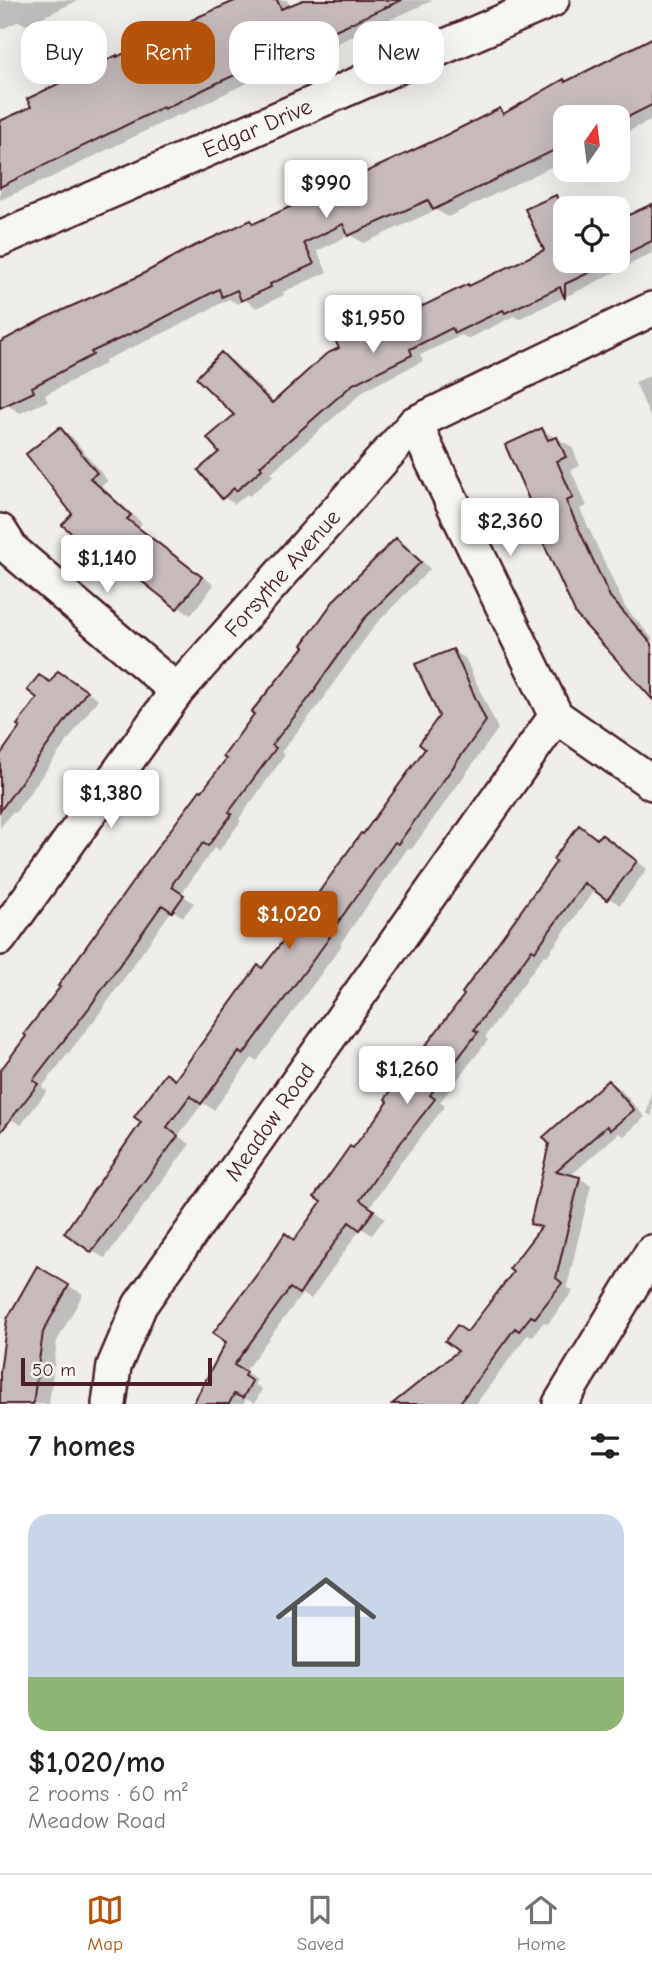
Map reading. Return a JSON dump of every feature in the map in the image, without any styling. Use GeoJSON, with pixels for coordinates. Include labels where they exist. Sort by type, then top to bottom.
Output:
{"type":"FeatureCollection","features":[{"type":"Feature","properties":{"kind":"street","name":"Edgar Drive"},"geometry":{"type":"LineString","coordinates":[[0,239],[552,0]]}},
{"type":"Feature","properties":{"kind":"street","name":"Forsythe Avenue"},"geometry":{"type":"LineString","coordinates":[[0,938],[177,691],[415,423],[652,309]]}},
{"type":"Feature","properties":{"kind":"street"},"geometry":{"type":"LineString","coordinates":[[415,423],[556,716],[652,783]]}},
{"type":"Feature","properties":{"kind":"street"},"geometry":{"type":"LineString","coordinates":[[0,531],[12,550],[177,691]]}},
{"type":"Feature","properties":{"kind":"street","name":"Meadow Road"},"geometry":{"type":"LineString","coordinates":[[109,1404],[114,1366],[141,1306],[556,716]]}},
{"type":"Feature","properties":{"kind":"street"},"geometry":{"type":"LineString","coordinates":[[560,1404],[652,1252]]}},
{"type":"Feature","properties":{"kind":"building"},"geometry":{"type":"Polygon","coordinates":[[[237,0],[277,0],[281,9],[303,0],[402,0],[339,28],[339,21],[229,21],[229,78],[215,84],[215,21],[190,21],[237,0]]]}},
{"type":"Feature","properties":{"kind":"building"},"geometry":{"type":"Polygon","coordinates":[[[652,38],[652,105],[630,116],[630,105],[553,105],[553,151],[433,210],[428,200],[348,236],[343,224],[304,243],[314,264],[241,301],[237,290],[222,297],[219,289],[91,352],[93,355],[32,387],[34,392],[0,408],[0,342],[251,220],[253,224],[500,108],[503,114],[564,79],[565,82],[652,38]]]}},
{"type":"Feature","properties":{"kind":"building"},"geometry":{"type":"Polygon","coordinates":[[[121,55],[121,84],[215,84],[0,187],[0,121],[31,107],[27,99],[58,84],[107,84],[107,60],[121,55]]]}},
{"type":"Feature","properties":{"kind":"building"},"geometry":{"type":"Polygon","coordinates":[[[553,196],[553,273],[588,273],[565,284],[565,299],[560,287],[455,333],[452,328],[410,349],[412,355],[353,384],[260,466],[262,469],[222,499],[198,470],[219,452],[207,438],[234,415],[196,378],[221,352],[272,403],[326,354],[339,348],[334,338],[355,327],[359,337],[544,250],[525,209],[553,196]]]}},
{"type":"Feature","properties":{"kind":"building"},"geometry":{"type":"Polygon","coordinates":[[[652,204],[652,241],[630,252],[630,214],[652,204]]]}},
{"type":"Feature","properties":{"kind":"building"},"geometry":{"type":"Polygon","coordinates":[[[60,427],[97,473],[90,478],[131,515],[127,519],[202,577],[177,609],[121,565],[115,571],[62,525],[72,514],[26,454],[60,427]]]}},
{"type":"Feature","properties":{"kind":"building"},"geometry":{"type":"Polygon","coordinates":[[[542,428],[548,440],[557,437],[566,457],[557,461],[573,498],[566,501],[610,597],[652,644],[652,699],[576,615],[537,529],[541,527],[505,445],[542,428]]]}},
{"type":"Feature","properties":{"kind":"building"},"geometry":{"type":"Polygon","coordinates":[[[396,538],[421,562],[364,619],[316,689],[272,745],[276,748],[229,812],[232,814],[208,846],[203,843],[173,883],[172,887],[184,895],[172,912],[162,905],[89,1008],[33,1080],[38,1084],[0,1133],[0,1071],[26,1036],[24,1034],[154,852],[226,759],[223,757],[254,714],[251,712],[304,647],[302,645],[335,599],[396,538]]]}},
{"type":"Feature","properties":{"kind":"building"},"geometry":{"type":"Polygon","coordinates":[[[453,649],[486,721],[398,844],[395,842],[330,937],[243,1055],[239,1052],[201,1104],[190,1096],[167,1127],[178,1136],[91,1252],[64,1233],[141,1122],[134,1117],[166,1073],[175,1080],[258,965],[262,968],[425,749],[419,744],[439,716],[415,664],[453,649]]]}},
{"type":"Feature","properties":{"kind":"building"},"geometry":{"type":"Polygon","coordinates":[[[58,671],[87,691],[0,811],[0,755],[37,698],[27,690],[39,675],[50,682],[58,671]]]}},
{"type":"Feature","properties":{"kind":"building"},"geometry":{"type":"Polygon","coordinates":[[[579,825],[597,839],[601,834],[637,861],[607,900],[584,883],[535,951],[532,949],[474,1030],[478,1032],[430,1095],[435,1099],[360,1200],[374,1210],[360,1230],[349,1222],[299,1294],[290,1288],[234,1365],[246,1372],[244,1376],[252,1381],[243,1398],[234,1394],[229,1404],[193,1404],[226,1342],[213,1333],[285,1233],[294,1240],[321,1202],[314,1197],[350,1146],[353,1148],[388,1102],[385,1099],[464,995],[462,993],[556,862],[553,859],[579,825]]]}},
{"type":"Feature","properties":{"kind":"building"},"geometry":{"type":"Polygon","coordinates":[[[608,1080],[634,1110],[610,1130],[607,1126],[556,1171],[580,1177],[556,1278],[562,1283],[535,1318],[531,1316],[519,1331],[515,1328],[459,1404],[392,1404],[458,1351],[445,1341],[457,1325],[467,1332],[513,1272],[509,1269],[541,1227],[530,1224],[549,1144],[543,1137],[608,1080]]]}},
{"type":"Feature","properties":{"kind":"building"},"geometry":{"type":"Polygon","coordinates":[[[37,1266],[69,1285],[43,1332],[33,1404],[0,1404],[0,1372],[7,1319],[37,1266]]]}}]}
